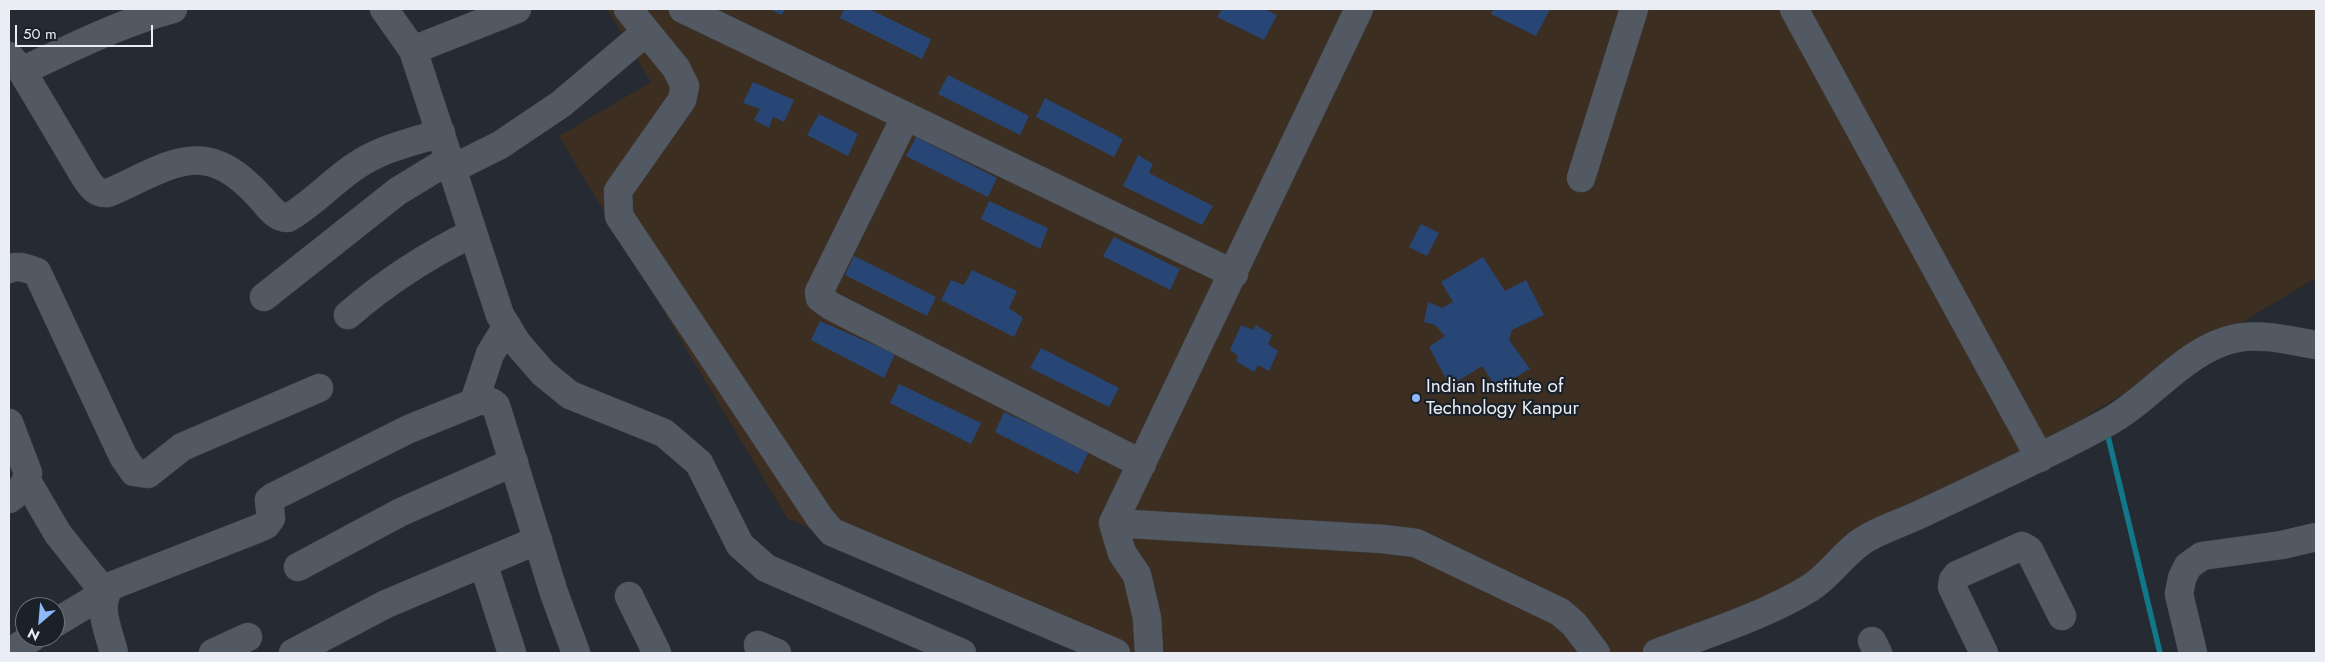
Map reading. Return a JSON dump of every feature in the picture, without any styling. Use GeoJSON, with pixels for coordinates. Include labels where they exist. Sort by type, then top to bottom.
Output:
{"type":"FeatureCollection","features":[{"type":"Feature","properties":{"kind":"street"},"geometry":{"type":"LineString","coordinates":[[173,9],[146,16],[90,39],[15,64],[84,177],[93,188],[101,193],[108,192],[183,160],[207,160],[228,168],[248,183],[276,215],[288,218],[300,211],[342,176],[374,155],[440,133]]}},
{"type":"Feature","properties":{"kind":"street"},"geometry":{"type":"LineString","coordinates":[[384,9],[413,50],[500,315],[517,343],[543,373],[570,395],[664,433],[699,463],[740,545],[766,568],[962,653]]}},
{"type":"Feature","properties":{"kind":"street"},"geometry":{"type":"LineString","coordinates":[[413,50],[517,9]]}},
{"type":"Feature","properties":{"kind":"street"},"geometry":{"type":"LineString","coordinates":[[628,9],[676,68],[685,86],[682,100],[618,191],[619,216],[820,518],[832,532],[1116,653]]}},
{"type":"Feature","properties":{"kind":"street"},"geometry":{"type":"LineString","coordinates":[[683,9],[1234,274]]}},
{"type":"Feature","properties":{"kind":"street"},"geometry":{"type":"LineString","coordinates":[[1149,653],[1147,618],[1137,575],[1122,553],[1113,523],[1360,9]]}},
{"type":"Feature","properties":{"kind":"street"},"geometry":{"type":"LineString","coordinates":[[1580,178],[1634,9]]}},
{"type":"Feature","properties":{"kind":"street"},"geometry":{"type":"LineString","coordinates":[[1794,9],[2040,458]]}},
{"type":"Feature","properties":{"kind":"street"},"geometry":{"type":"LineString","coordinates":[[264,297],[398,191],[451,164],[500,145],[560,104],[646,32]]}},
{"type":"Feature","properties":{"kind":"street"},"geometry":{"type":"LineString","coordinates":[[906,116],[819,292],[820,298],[831,306],[1142,464]]}},
{"type":"Feature","properties":{"kind":"street"},"geometry":{"type":"LineString","coordinates":[[348,315],[369,296],[433,252],[473,233]]}},
{"type":"Feature","properties":{"kind":"street"},"geometry":{"type":"LineString","coordinates":[[9,269],[14,266],[37,272],[124,456],[134,472],[148,474],[182,447],[318,388]]}},
{"type":"Feature","properties":{"kind":"street"},"geometry":{"type":"LineString","coordinates":[[478,401],[476,396],[490,354],[507,326]]}},
{"type":"Feature","properties":{"kind":"street"},"geometry":{"type":"LineString","coordinates":[[1656,653],[1776,606],[1822,580],[1868,537],[2040,458],[2115,418],[2181,366],[2214,347],[2238,338],[2266,338],[2316,345]]}},
{"type":"Feature","properties":{"kind":"street"},"geometry":{"type":"LineString","coordinates":[[65,617],[105,593],[111,586],[266,525],[271,518],[269,504],[272,497],[409,430],[478,401],[493,402],[496,406],[576,653]]}},
{"type":"Feature","properties":{"kind":"street"},"geometry":{"type":"LineString","coordinates":[[9,423],[28,473],[18,490],[58,534],[105,593]]}},
{"type":"Feature","properties":{"kind":"street"},"geometry":{"type":"LineString","coordinates":[[298,567],[401,512],[514,462]]}},
{"type":"Feature","properties":{"kind":"street"},"geometry":{"type":"LineString","coordinates":[[1113,523],[1383,539],[1416,543],[1560,612],[1574,624],[1596,653]]}},
{"type":"Feature","properties":{"kind":"street"},"geometry":{"type":"LineString","coordinates":[[2193,653],[2179,594],[2182,578],[2188,566],[2202,556],[2282,545],[2316,537]]}},
{"type":"Feature","properties":{"kind":"street"},"geometry":{"type":"LineString","coordinates":[[293,653],[386,604],[538,540]]}},
{"type":"Feature","properties":{"kind":"street"},"geometry":{"type":"LineString","coordinates":[[1984,653],[1952,587],[1953,580],[1957,575],[2022,546],[2029,550],[2062,616]]}},
{"type":"Feature","properties":{"kind":"street"},"geometry":{"type":"LineString","coordinates":[[483,563],[512,653]]}},
{"type":"Feature","properties":{"kind":"street"},"geometry":{"type":"LineString","coordinates":[[105,593],[102,605],[114,653]]}},
{"type":"Feature","properties":{"kind":"street"},"geometry":{"type":"LineString","coordinates":[[629,596],[657,653]]}},
{"type":"Feature","properties":{"kind":"street"},"geometry":{"type":"LineString","coordinates":[[213,653],[248,637]]}},
{"type":"Feature","properties":{"kind":"shaded area","name":"Indian Institute of Technology Kanpur"},"geometry":{"type":"Polygon","coordinates":[[[607,9],[2316,9],[2316,278],[1693,653],[1099,653],[787,518],[559,136],[651,82],[607,9]]]}},
{"type":"Feature","properties":{"kind":"building"},"geometry":{"type":"Polygon","coordinates":[[[769,9],[785,9],[782,15],[769,9]]]}},
{"type":"Feature","properties":{"kind":"building"},"geometry":{"type":"Polygon","coordinates":[[[844,9],[869,9],[931,39],[922,59],[840,18],[844,9]]]}},
{"type":"Feature","properties":{"kind":"building"},"geometry":{"type":"Polygon","coordinates":[[[1222,9],[1264,9],[1277,15],[1264,40],[1217,17],[1222,9]]]}},
{"type":"Feature","properties":{"kind":"building"},"geometry":{"type":"Polygon","coordinates":[[[1493,9],[1550,9],[1536,36],[1491,14],[1493,9]]]}},
{"type":"Feature","properties":{"kind":"building"},"geometry":{"type":"Polygon","coordinates":[[[948,75],[1029,116],[1020,135],[938,94],[948,75]]]}},
{"type":"Feature","properties":{"kind":"building"},"geometry":{"type":"Polygon","coordinates":[[[753,82],[794,100],[784,122],[773,117],[769,128],[754,120],[760,109],[743,103],[753,82]]]}},
{"type":"Feature","properties":{"kind":"building"},"geometry":{"type":"Polygon","coordinates":[[[1045,98],[1123,139],[1114,157],[1036,117],[1045,98]]]}},
{"type":"Feature","properties":{"kind":"building"},"geometry":{"type":"Polygon","coordinates":[[[819,114],[858,134],[848,156],[807,135],[819,114]]]}},
{"type":"Feature","properties":{"kind":"building"},"geometry":{"type":"Polygon","coordinates":[[[916,137],[997,178],[988,197],[906,156],[916,137]]]}},
{"type":"Feature","properties":{"kind":"building"},"geometry":{"type":"Polygon","coordinates":[[[1138,155],[1153,164],[1149,173],[1213,206],[1202,225],[1123,186],[1138,155]]]}},
{"type":"Feature","properties":{"kind":"building"},"geometry":{"type":"Polygon","coordinates":[[[989,201],[1048,228],[1040,249],[981,219],[989,201]]]}},
{"type":"Feature","properties":{"kind":"building"},"geometry":{"type":"Polygon","coordinates":[[[1421,224],[1439,233],[1427,256],[1409,247],[1421,224]]]}},
{"type":"Feature","properties":{"kind":"building"},"geometry":{"type":"Polygon","coordinates":[[[1114,237],[1180,269],[1170,290],[1103,256],[1114,237]]]}},
{"type":"Feature","properties":{"kind":"building"},"geometry":{"type":"Polygon","coordinates":[[[854,256],[936,297],[927,316],[845,275],[854,256]]]}},
{"type":"Feature","properties":{"kind":"building"},"geometry":{"type":"Polygon","coordinates":[[[1483,257],[1505,291],[1526,280],[1544,315],[1512,330],[1509,340],[1530,369],[1497,388],[1482,366],[1450,386],[1429,347],[1445,336],[1435,325],[1424,322],[1428,302],[1442,308],[1453,302],[1441,282],[1483,257]]]}},
{"type":"Feature","properties":{"kind":"building"},"geometry":{"type":"Polygon","coordinates":[[[972,270],[1017,291],[1009,308],[1023,318],[1014,337],[941,300],[951,280],[964,285],[972,270]]]}},
{"type":"Feature","properties":{"kind":"building"},"geometry":{"type":"Polygon","coordinates":[[[820,321],[895,354],[884,378],[811,340],[820,321]]]}},
{"type":"Feature","properties":{"kind":"building"},"geometry":{"type":"Polygon","coordinates":[[[1241,325],[1253,330],[1256,325],[1272,335],[1268,344],[1278,351],[1269,371],[1258,365],[1254,372],[1236,361],[1238,356],[1230,350],[1241,325]]]}},
{"type":"Feature","properties":{"kind":"building"},"geometry":{"type":"Polygon","coordinates":[[[1041,348],[1119,388],[1109,407],[1030,368],[1041,348]]]}},
{"type":"Feature","properties":{"kind":"building"},"geometry":{"type":"Polygon","coordinates":[[[899,384],[981,423],[971,444],[890,403],[899,384]]]}},
{"type":"Feature","properties":{"kind":"building"},"geometry":{"type":"Polygon","coordinates":[[[1004,412],[1089,451],[1078,474],[995,432],[1004,412]]]}},
{"type":"Feature","properties":{"kind":"waterway"},"geometry":{"type":"LineString","coordinates":[[2107,432],[2160,653]]}},
{"type":"Feature","properties":{"kind":"place","name":"Indian Institute of Technology Kanpur"},"geometry":{"type":"Point","coordinates":[1416,398]}}]}
